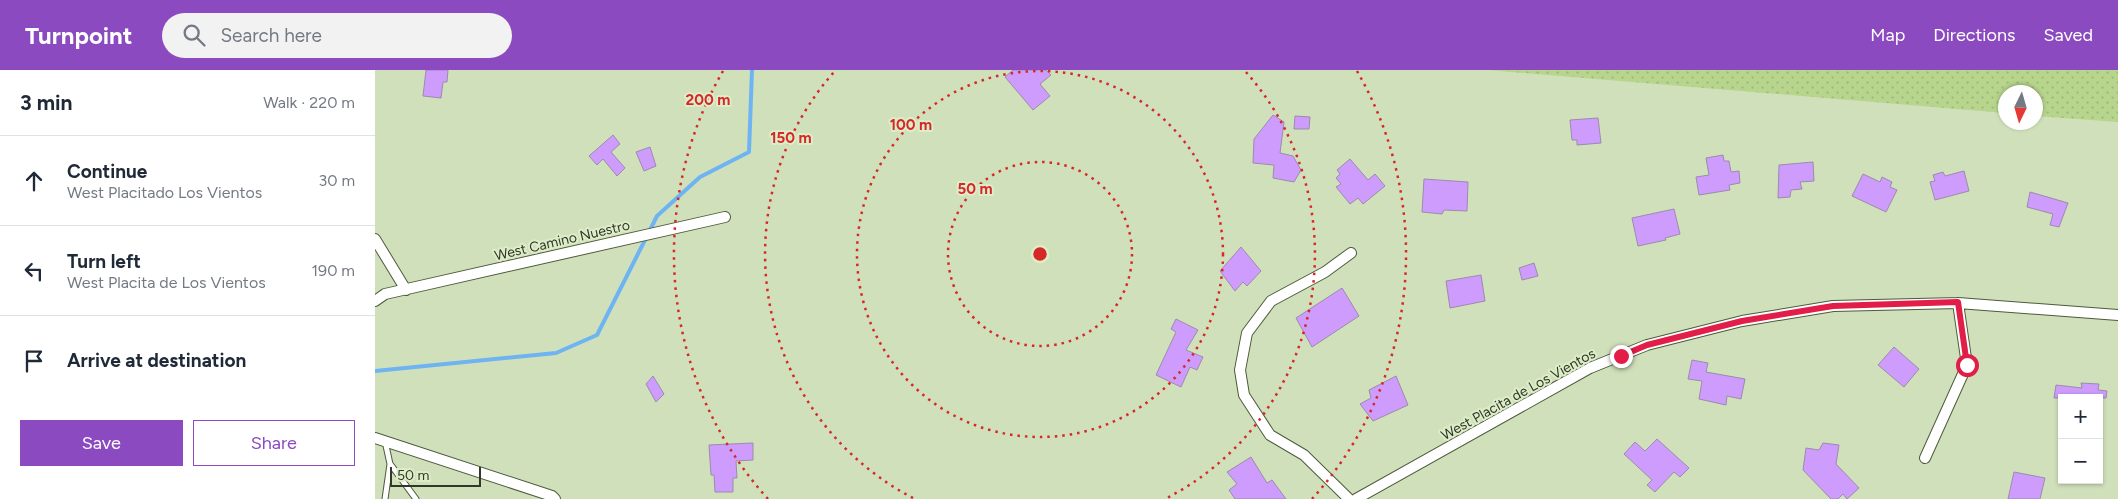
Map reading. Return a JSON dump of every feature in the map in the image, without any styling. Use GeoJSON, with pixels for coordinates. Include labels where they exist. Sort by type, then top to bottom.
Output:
{"type":"FeatureCollection","features":[{"type":"Feature","properties":{"kind":"street","name":"West Camino Nuestro"},"geometry":{"type":"LineString","coordinates":[[375,301],[385,294],[725,217]]}},
{"type":"Feature","properties":{"kind":"street"},"geometry":{"type":"LineString","coordinates":[[375,239],[405,290]]}},
{"type":"Feature","properties":{"kind":"street"},"geometry":{"type":"LineString","coordinates":[[1349,499],[1303,455],[1270,435],[1244,395],[1240,370],[1247,333],[1271,301],[1325,272],[1351,253]]}},
{"type":"Feature","properties":{"kind":"street"},"geometry":{"type":"LineString","coordinates":[[1925,458],[1967,365],[1958,302]]}},
{"type":"Feature","properties":{"kind":"street","name":"West Placita de Los Vientos"},"geometry":{"type":"LineString","coordinates":[[1356,499],[1590,368],[1647,345],[1742,321],[1833,306],[1958,302],[2118,315]]}},
{"type":"Feature","properties":{"kind":"street"},"geometry":{"type":"LineString","coordinates":[[380,439],[532,495],[555,499]]}},
{"type":"Feature","properties":{"kind":"lane"},"geometry":{"type":"LineString","coordinates":[[380,439],[390,464],[416,499]]}},
{"type":"Feature","properties":{"kind":"lane"},"geometry":{"type":"LineString","coordinates":[[385,499],[390,464]]}},
{"type":"Feature","properties":{"kind":"green space"},"geometry":{"type":"Polygon","coordinates":[[[1488,70],[2118,70],[2118,122],[2043,117],[2043,85],[1998,85],[1998,112],[1488,70]]]}},
{"type":"Feature","properties":{"kind":"building"},"geometry":{"type":"Polygon","coordinates":[[[426,70],[448,70],[447,82],[443,82],[441,98],[423,96],[426,70]]]}},
{"type":"Feature","properties":{"kind":"building"},"geometry":{"type":"Polygon","coordinates":[[[1013,70],[1046,70],[1051,75],[1040,84],[1050,96],[1033,110],[1005,77],[1013,70]]]}},
{"type":"Feature","properties":{"kind":"building"},"geometry":{"type":"Polygon","coordinates":[[[1273,115],[1284,122],[1280,153],[1293,156],[1301,170],[1294,182],[1273,178],[1274,165],[1253,163],[1254,139],[1273,115]]]}},
{"type":"Feature","properties":{"kind":"building"},"geometry":{"type":"Polygon","coordinates":[[[1295,116],[1310,117],[1309,129],[1294,129],[1295,116]]]}},
{"type":"Feature","properties":{"kind":"building"},"geometry":{"type":"Polygon","coordinates":[[[1598,118],[1601,143],[1577,145],[1577,140],[1572,140],[1570,120],[1598,118]]]}},
{"type":"Feature","properties":{"kind":"building"},"geometry":{"type":"Polygon","coordinates":[[[613,135],[620,144],[611,152],[625,168],[617,176],[603,159],[597,165],[589,156],[613,135]]]}},
{"type":"Feature","properties":{"kind":"building"},"geometry":{"type":"Polygon","coordinates":[[[650,147],[656,166],[644,171],[636,152],[650,147]]]}},
{"type":"Feature","properties":{"kind":"building"},"geometry":{"type":"Polygon","coordinates":[[[1723,155],[1724,161],[1729,161],[1731,172],[1739,171],[1740,183],[1729,185],[1730,190],[1699,195],[1696,177],[1709,175],[1706,158],[1723,155]]]}},
{"type":"Feature","properties":{"kind":"building"},"geometry":{"type":"Polygon","coordinates":[[[1350,159],[1368,180],[1375,174],[1385,186],[1363,204],[1358,198],[1350,204],[1336,187],[1341,184],[1336,178],[1340,174],[1337,170],[1350,159]]]}},
{"type":"Feature","properties":{"kind":"building"},"geometry":{"type":"Polygon","coordinates":[[[1813,162],[1814,181],[1800,182],[1802,189],[1791,190],[1790,197],[1778,198],[1779,165],[1813,162]]]}},
{"type":"Feature","properties":{"kind":"building"},"geometry":{"type":"Polygon","coordinates":[[[1964,171],[1969,191],[1935,200],[1930,182],[1935,181],[1933,175],[1943,172],[1945,176],[1964,171]]]}},
{"type":"Feature","properties":{"kind":"building"},"geometry":{"type":"Polygon","coordinates":[[[1863,174],[1880,182],[1882,177],[1892,182],[1890,187],[1897,190],[1886,212],[1852,196],[1863,174]]]}},
{"type":"Feature","properties":{"kind":"building"},"geometry":{"type":"Polygon","coordinates":[[[1424,179],[1468,182],[1467,211],[1444,210],[1442,214],[1422,212],[1424,179]]]}},
{"type":"Feature","properties":{"kind":"building"},"geometry":{"type":"Polygon","coordinates":[[[2030,192],[2068,203],[2059,227],[2050,225],[2053,214],[2027,207],[2030,192]]]}},
{"type":"Feature","properties":{"kind":"building"},"geometry":{"type":"Polygon","coordinates":[[[1674,209],[1680,234],[1665,238],[1666,240],[1638,246],[1632,218],[1674,209]]]}},
{"type":"Feature","properties":{"kind":"building"},"geometry":{"type":"Polygon","coordinates":[[[1241,247],[1261,271],[1247,286],[1243,282],[1235,291],[1220,271],[1241,247]]]}},
{"type":"Feature","properties":{"kind":"building"},"geometry":{"type":"Polygon","coordinates":[[[1534,263],[1538,276],[1522,280],[1519,268],[1534,263]]]}},
{"type":"Feature","properties":{"kind":"building"},"geometry":{"type":"Polygon","coordinates":[[[1481,275],[1485,301],[1450,308],[1446,281],[1481,275]]]}},
{"type":"Feature","properties":{"kind":"building"},"geometry":{"type":"Polygon","coordinates":[[[1342,288],[1359,316],[1312,347],[1296,318],[1342,288]]]}},
{"type":"Feature","properties":{"kind":"building"},"geometry":{"type":"Polygon","coordinates":[[[1176,319],[1198,330],[1186,350],[1203,357],[1197,370],[1190,367],[1181,387],[1156,375],[1176,332],[1171,329],[1176,319]]]}},
{"type":"Feature","properties":{"kind":"building"},"geometry":{"type":"Polygon","coordinates":[[[1894,347],[1919,369],[1904,387],[1878,365],[1894,347]]]}},
{"type":"Feature","properties":{"kind":"building"},"geometry":{"type":"Polygon","coordinates":[[[1692,360],[1708,363],[1706,372],[1745,379],[1741,399],[1727,396],[1726,405],[1699,399],[1702,381],[1688,379],[1692,360]]]}},
{"type":"Feature","properties":{"kind":"building"},"geometry":{"type":"Polygon","coordinates":[[[653,376],[664,394],[656,402],[646,384],[653,376]]]}},
{"type":"Feature","properties":{"kind":"building"},"geometry":{"type":"Polygon","coordinates":[[[1396,376],[1408,405],[1373,421],[1360,404],[1371,398],[1369,390],[1396,376]]]}},
{"type":"Feature","properties":{"kind":"building"},"geometry":{"type":"Polygon","coordinates":[[[2081,383],[2099,384],[2098,390],[2107,391],[2106,398],[2103,398],[2103,394],[2058,394],[2058,398],[2054,398],[2056,385],[2082,388],[2081,383]]]}},
{"type":"Feature","properties":{"kind":"building"},"geometry":{"type":"Polygon","coordinates":[[[1657,439],[1689,468],[1680,477],[1674,472],[1655,492],[1647,485],[1652,480],[1624,454],[1635,442],[1645,451],[1657,439]]]}},
{"type":"Feature","properties":{"kind":"building"},"geometry":{"type":"Polygon","coordinates":[[[753,443],[753,460],[736,461],[737,478],[733,478],[733,492],[715,492],[714,475],[711,475],[709,445],[753,443]]]}},
{"type":"Feature","properties":{"kind":"building"},"geometry":{"type":"Polygon","coordinates":[[[1823,443],[1839,445],[1836,464],[1859,488],[1847,499],[1843,494],[1838,499],[1831,499],[1803,470],[1806,448],[1819,450],[1823,443]]]}},
{"type":"Feature","properties":{"kind":"building"},"geometry":{"type":"Polygon","coordinates":[[[1251,457],[1267,483],[1272,480],[1286,499],[1235,499],[1229,490],[1237,484],[1227,472],[1251,457]]]}},
{"type":"Feature","properties":{"kind":"building"},"geometry":{"type":"Polygon","coordinates":[[[2014,472],[2045,478],[2040,499],[2008,499],[2014,472]]]}},
{"type":"Feature","properties":{"kind":"waterway"},"geometry":{"type":"LineString","coordinates":[[649,232],[657,216],[700,177],[749,152],[752,70]]}},
{"type":"Feature","properties":{"kind":"waterway"},"geometry":{"type":"LineString","coordinates":[[375,371],[556,353],[597,335],[646,238]]}},
{"type":"Feature","properties":{"kind":"route"},"geometry":{"type":"LineString","coordinates":[[1621,356],[1647,345],[1742,321],[1833,306],[1958,302],[1967,365]]}}]}
